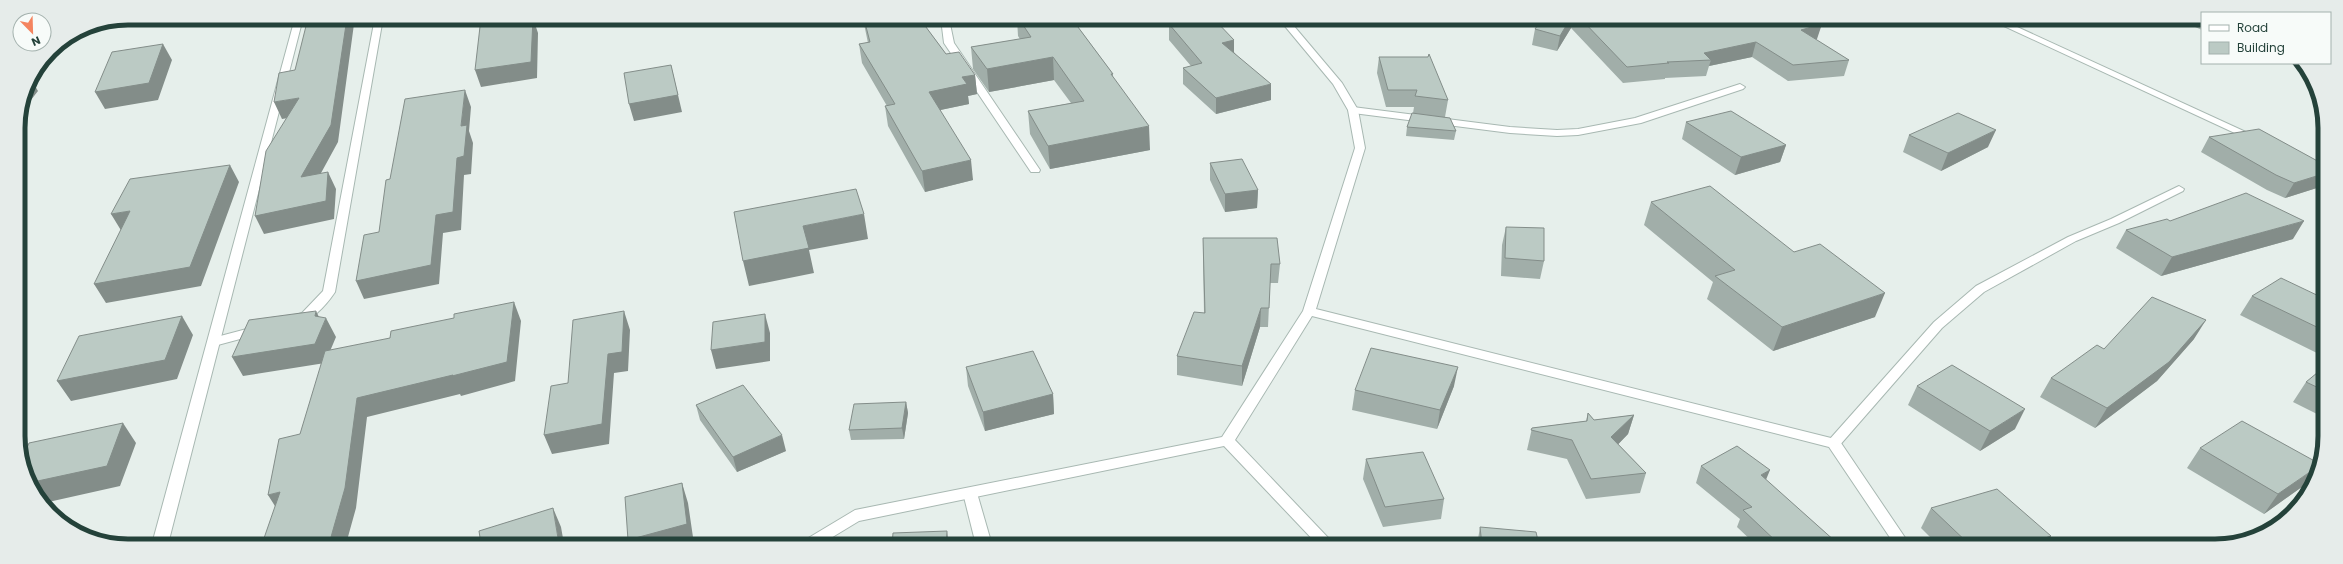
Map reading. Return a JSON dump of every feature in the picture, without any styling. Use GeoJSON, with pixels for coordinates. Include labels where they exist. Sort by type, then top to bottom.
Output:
{"type":"FeatureCollection","features":[{"type":"Feature","properties":{"kind":"street"},"geometry":{"type":"LineString","coordinates":[[161,539],[297,25]]}},
{"type":"Feature","properties":{"kind":"street"},"geometry":{"type":"LineString","coordinates":[[283,322],[306,316],[328,292],[378,25]]}},
{"type":"Feature","properties":{"kind":"street"},"geometry":{"type":"LineString","coordinates":[[946,25],[949,43],[1035,170]]}},
{"type":"Feature","properties":{"kind":"street"},"geometry":{"type":"LineString","coordinates":[[818,539],[855,516],[1227,441],[1309,311],[1360,148],[1353,110],[1337,83],[1288,25]]}},
{"type":"Feature","properties":{"kind":"street"},"geometry":{"type":"LineString","coordinates":[[2006,25],[2266,143]]}},
{"type":"Feature","properties":{"kind":"street"},"geometry":{"type":"LineString","coordinates":[[1353,110],[1510,130],[1557,133],[1578,132],[1637,121],[1740,87]]}},
{"type":"Feature","properties":{"kind":"street"},"geometry":{"type":"LineString","coordinates":[[1834,443],[1938,325],[1980,289],[2072,239],[2115,221],[2179,189]]}},
{"type":"Feature","properties":{"kind":"street"},"geometry":{"type":"LineString","coordinates":[[1309,311],[1834,443],[1898,539]]}},
{"type":"Feature","properties":{"kind":"street"},"geometry":{"type":"LineString","coordinates":[[214,342],[268,327]]}},
{"type":"Feature","properties":{"kind":"street"},"geometry":{"type":"LineString","coordinates":[[1227,441],[1321,539]]}},
{"type":"Feature","properties":{"kind":"street"},"geometry":{"type":"LineString","coordinates":[[970,493],[982,539]]}},
{"type":"Feature","properties":{"kind":"building"},"geometry":{"type":"Polygon","coordinates":[[[306,25],[346,25],[331,125],[301,177],[328,172],[326,201],[255,216],[266,151],[299,98],[274,102],[279,73],[295,70],[306,25]]]}},
{"type":"Feature","properties":{"kind":"building"},"geometry":{"type":"Polygon","coordinates":[[[480,25],[533,25],[531,62],[475,70],[480,25]]]}},
{"type":"Feature","properties":{"kind":"building"},"geometry":{"type":"Polygon","coordinates":[[[866,25],[924,25],[946,54],[959,52],[975,75],[962,77],[967,84],[929,92],[971,160],[922,171],[885,106],[895,104],[859,44],[870,42],[866,25]]]}},
{"type":"Feature","properties":{"kind":"building"},"geometry":{"type":"Polygon","coordinates":[[[1023,25],[1076,25],[1149,126],[1048,146],[1028,111],[1084,101],[1053,57],[987,69],[971,47],[1031,37],[1023,25]]]}},
{"type":"Feature","properties":{"kind":"building"},"geometry":{"type":"Polygon","coordinates":[[[1170,25],[1220,25],[1234,40],[1222,43],[1271,84],[1216,98],[1183,68],[1202,63],[1170,25]]]}},
{"type":"Feature","properties":{"kind":"building"},"geometry":{"type":"Polygon","coordinates":[[[1538,25],[1566,25],[1560,36],[1535,29],[1538,25]]]}},
{"type":"Feature","properties":{"kind":"building"},"geometry":{"type":"Polygon","coordinates":[[[1587,25],[1818,25],[1801,30],[1849,60],[1793,65],[1756,42],[1704,53],[1711,60],[1667,62],[1669,63],[1627,67],[1587,25]]]}},
{"type":"Feature","properties":{"kind":"building"},"geometry":{"type":"Polygon","coordinates":[[[163,44],[149,83],[95,92],[112,52],[163,44]]]}},
{"type":"Feature","properties":{"kind":"building"},"geometry":{"type":"Polygon","coordinates":[[[1429,54],[1448,100],[1415,96],[1417,90],[1388,90],[1379,57],[1428,57],[1429,54]]]}},
{"type":"Feature","properties":{"kind":"building"},"geometry":{"type":"Polygon","coordinates":[[[671,65],[678,95],[629,104],[624,73],[671,65]]]}},
{"type":"Feature","properties":{"kind":"building"},"geometry":{"type":"Polygon","coordinates":[[[465,90],[461,126],[467,125],[464,156],[457,158],[453,212],[436,215],[431,265],[356,281],[364,235],[379,232],[386,180],[390,179],[405,99],[465,90]]]}},
{"type":"Feature","properties":{"kind":"building"},"geometry":{"type":"Polygon","coordinates":[[[1731,111],[1786,145],[1741,157],[1686,122],[1731,111]]]}},
{"type":"Feature","properties":{"kind":"building"},"geometry":{"type":"Polygon","coordinates":[[[1412,113],[1450,118],[1456,131],[1407,127],[1412,113]]]}},
{"type":"Feature","properties":{"kind":"building"},"geometry":{"type":"Polygon","coordinates":[[[1958,113],[1996,130],[1948,153],[1909,135],[1958,113]]]}},
{"type":"Feature","properties":{"kind":"building"},"geometry":{"type":"Polygon","coordinates":[[[2259,129],[2318,161],[2318,176],[2294,183],[2276,175],[2209,137],[2259,129]]]}},
{"type":"Feature","properties":{"kind":"building"},"geometry":{"type":"Polygon","coordinates":[[[1242,159],[1258,190],[1225,194],[1210,163],[1242,159]]]}},
{"type":"Feature","properties":{"kind":"building"},"geometry":{"type":"Polygon","coordinates":[[[230,165],[190,267],[94,284],[130,211],[111,214],[130,179],[230,165]]]}},
{"type":"Feature","properties":{"kind":"building"},"geometry":{"type":"Polygon","coordinates":[[[1710,186],[1794,252],[1820,244],[1885,293],[1782,327],[1715,276],[1735,270],[1651,202],[1710,186]]]}},
{"type":"Feature","properties":{"kind":"building"},"geometry":{"type":"Polygon","coordinates":[[[856,189],[864,214],[803,226],[809,248],[743,261],[734,212],[856,189]]]}},
{"type":"Feature","properties":{"kind":"building"},"geometry":{"type":"Polygon","coordinates":[[[2246,193],[2304,221],[2172,257],[2126,230],[2167,219],[2170,221],[2246,193]]]}},
{"type":"Feature","properties":{"kind":"building"},"geometry":{"type":"Polygon","coordinates":[[[1506,227],[1544,228],[1544,261],[1505,258],[1506,227]]]}},
{"type":"Feature","properties":{"kind":"building"},"geometry":{"type":"Polygon","coordinates":[[[1203,238],[1277,238],[1280,264],[1271,264],[1269,308],[1261,308],[1242,366],[1177,356],[1194,312],[1205,313],[1203,238]]]}},
{"type":"Feature","properties":{"kind":"building"},"geometry":{"type":"Polygon","coordinates":[[[2281,278],[2318,296],[2318,328],[2252,296],[2281,278]]]}},
{"type":"Feature","properties":{"kind":"building"},"geometry":{"type":"Polygon","coordinates":[[[2152,297],[2206,320],[2169,362],[2107,408],[2051,378],[2097,345],[2104,349],[2152,297]]]}},
{"type":"Feature","properties":{"kind":"building"},"geometry":{"type":"Polygon","coordinates":[[[514,302],[507,362],[357,398],[345,488],[330,539],[264,539],[280,492],[268,495],[279,439],[300,434],[325,351],[390,338],[391,331],[454,318],[454,314],[514,302]]]}},
{"type":"Feature","properties":{"kind":"building"},"geometry":{"type":"Polygon","coordinates":[[[316,311],[315,316],[326,318],[315,344],[232,357],[249,320],[316,311]]]}},
{"type":"Feature","properties":{"kind":"building"},"geometry":{"type":"Polygon","coordinates":[[[624,311],[622,352],[608,354],[602,424],[544,435],[551,386],[568,383],[573,320],[624,311]]]}},
{"type":"Feature","properties":{"kind":"building"},"geometry":{"type":"Polygon","coordinates":[[[765,314],[765,342],[711,350],[713,322],[765,314]]]}},
{"type":"Feature","properties":{"kind":"building"},"geometry":{"type":"Polygon","coordinates":[[[182,316],[165,360],[57,381],[79,336],[182,316]]]}},
{"type":"Feature","properties":{"kind":"building"},"geometry":{"type":"Polygon","coordinates":[[[1371,348],[1458,367],[1440,410],[1355,390],[1371,348]]]}},
{"type":"Feature","properties":{"kind":"building"},"geometry":{"type":"Polygon","coordinates":[[[1033,351],[1053,394],[983,412],[966,367],[1033,351]]]}},
{"type":"Feature","properties":{"kind":"building"},"geometry":{"type":"Polygon","coordinates":[[[1952,365],[2025,409],[1990,431],[1917,386],[1952,365]]]}},
{"type":"Feature","properties":{"kind":"building"},"geometry":{"type":"Polygon","coordinates":[[[2318,372],[2318,388],[2306,382],[2318,372]]]}},
{"type":"Feature","properties":{"kind":"building"},"geometry":{"type":"Polygon","coordinates":[[[743,385],[782,435],[733,457],[696,405],[743,385]]]}},
{"type":"Feature","properties":{"kind":"building"},"geometry":{"type":"Polygon","coordinates":[[[906,402],[902,428],[849,430],[854,404],[906,402]]]}},
{"type":"Feature","properties":{"kind":"building"},"geometry":{"type":"Polygon","coordinates":[[[1588,413],[1594,420],[1634,415],[1611,437],[1646,473],[1591,479],[1572,440],[1531,430],[1532,428],[1587,421],[1588,413]]]}},
{"type":"Feature","properties":{"kind":"building"},"geometry":{"type":"Polygon","coordinates":[[[2242,421],[2315,461],[2312,470],[2278,494],[2200,448],[2242,421]]]}},
{"type":"Feature","properties":{"kind":"building"},"geometry":{"type":"Polygon","coordinates":[[[123,423],[107,466],[36,481],[30,469],[27,456],[26,450],[29,443],[123,423]]]}},
{"type":"Feature","properties":{"kind":"building"},"geometry":{"type":"Polygon","coordinates":[[[1737,446],[1770,470],[1761,475],[1833,539],[1774,539],[1743,510],[1752,507],[1701,466],[1737,446]]]}},
{"type":"Feature","properties":{"kind":"building"},"geometry":{"type":"Polygon","coordinates":[[[1423,452],[1444,499],[1385,507],[1366,459],[1423,452]]]}},
{"type":"Feature","properties":{"kind":"building"},"geometry":{"type":"Polygon","coordinates":[[[682,483],[687,524],[628,539],[625,497],[682,483]]]}},
{"type":"Feature","properties":{"kind":"building"},"geometry":{"type":"Polygon","coordinates":[[[1997,489],[2051,536],[2042,539],[1964,539],[1931,508],[1997,489]]]}},
{"type":"Feature","properties":{"kind":"building"},"geometry":{"type":"Polygon","coordinates":[[[553,508],[558,539],[480,539],[479,531],[553,508]]]}},
{"type":"Feature","properties":{"kind":"building"},"geometry":{"type":"Polygon","coordinates":[[[1480,527],[1536,532],[1538,539],[1481,539],[1480,527]]]}},
{"type":"Feature","properties":{"kind":"building"},"geometry":{"type":"Polygon","coordinates":[[[947,531],[946,539],[892,539],[893,533],[947,531]]]}}]}
